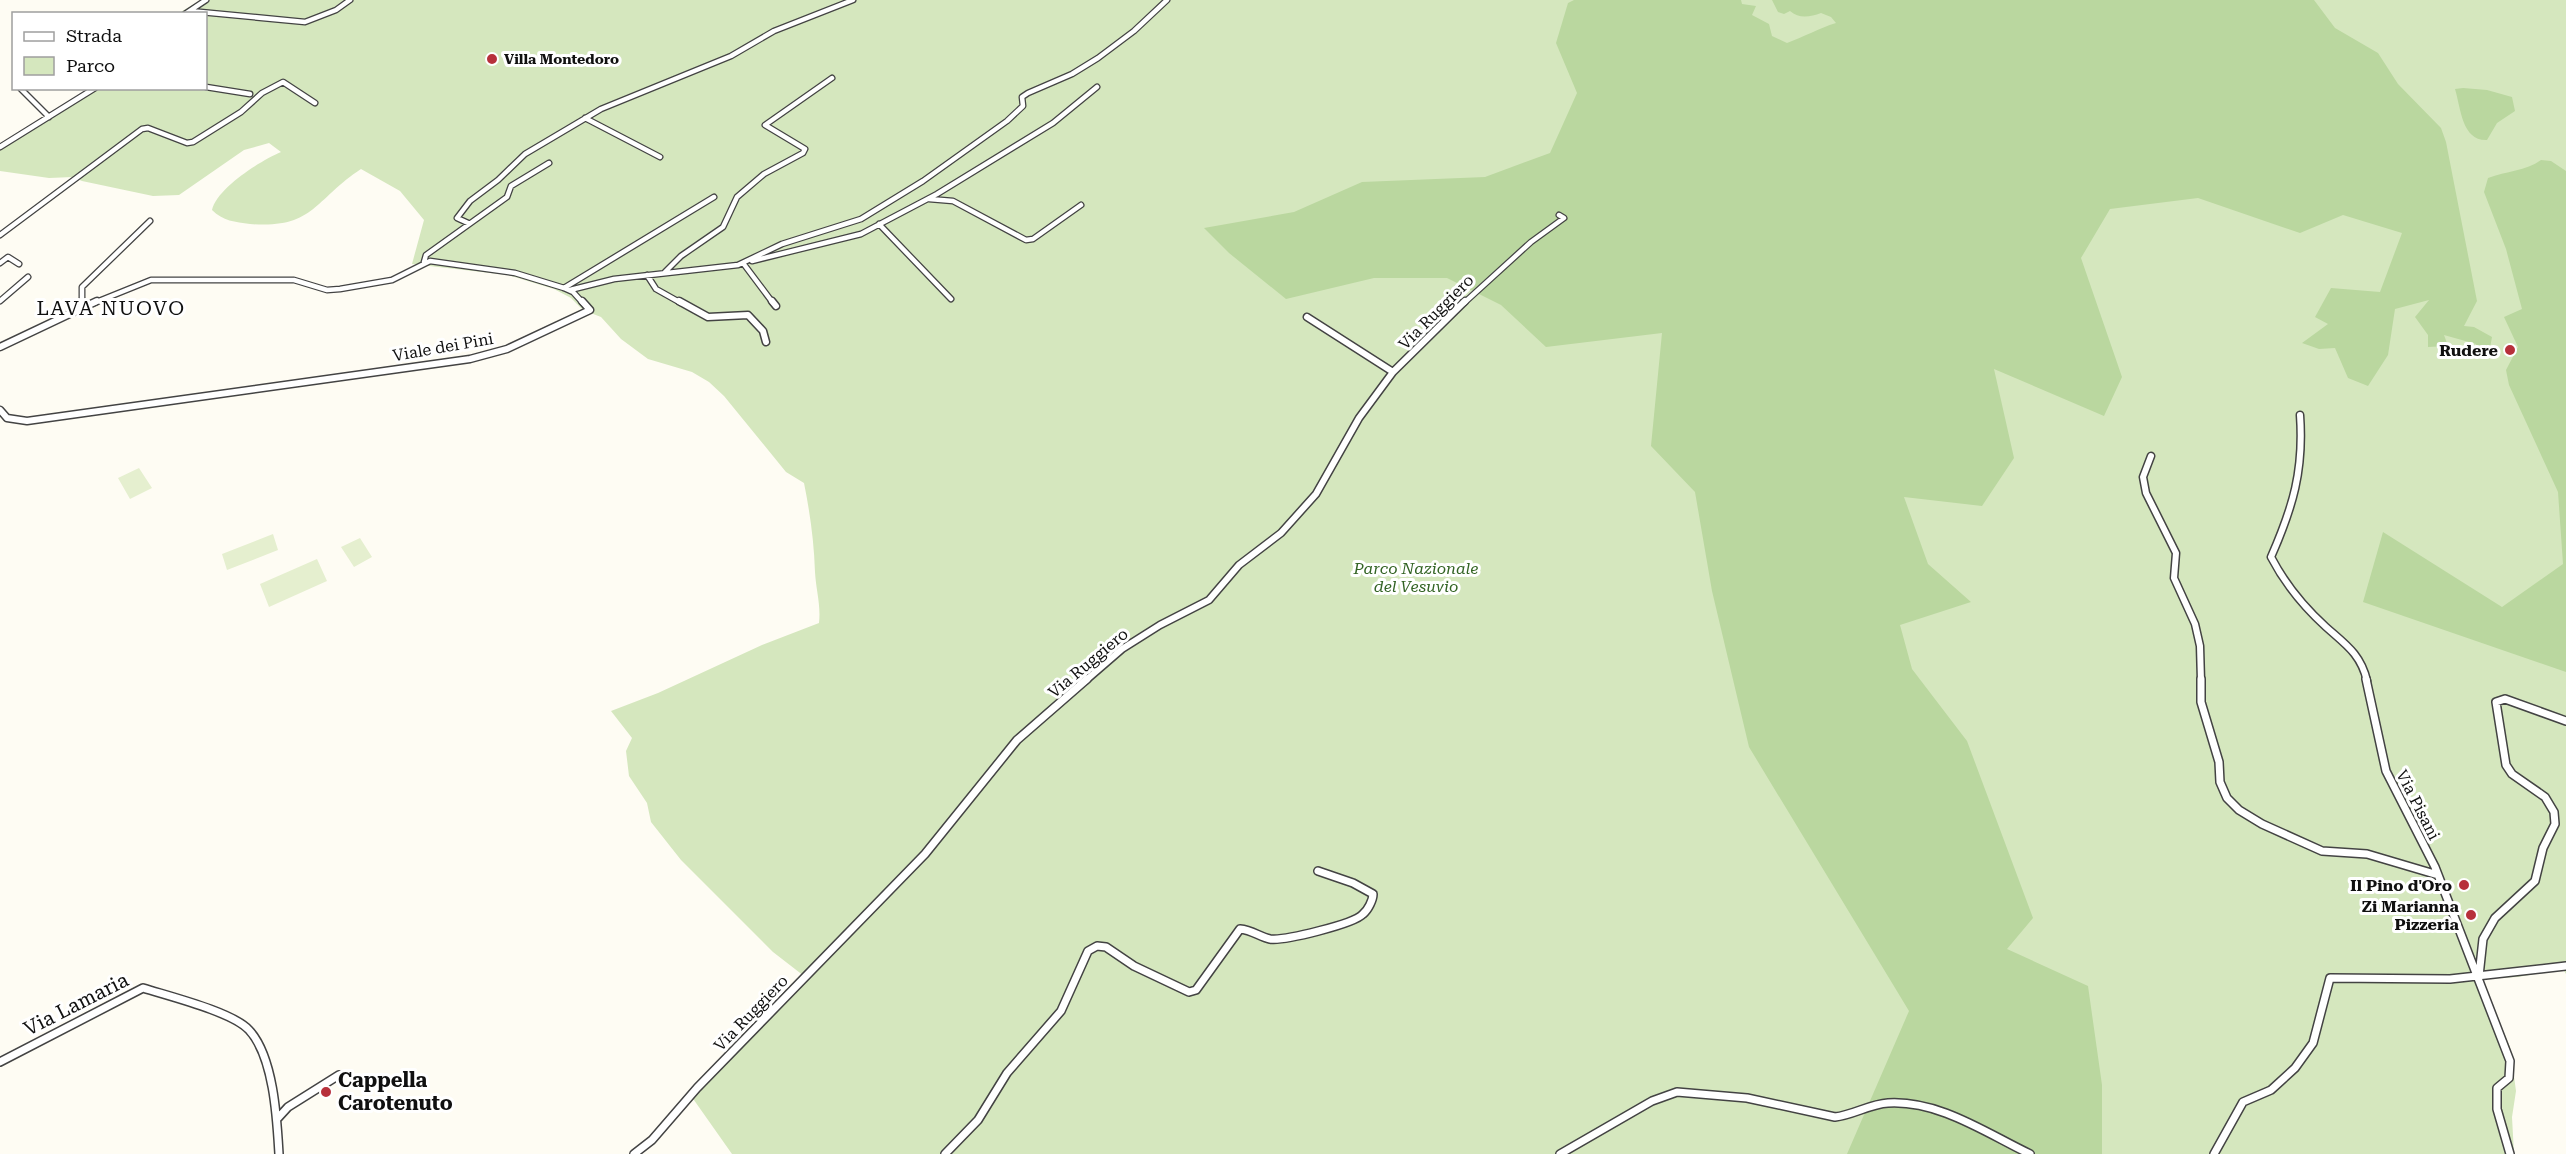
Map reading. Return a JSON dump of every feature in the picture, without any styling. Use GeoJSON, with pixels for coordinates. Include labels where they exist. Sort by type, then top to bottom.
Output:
{"type":"FeatureCollection","features":[{"type":"Feature","properties":{"kind":"street"},"geometry":{"type":"LineString","coordinates":[[190,11],[206,0]]}},
{"type":"Feature","properties":{"kind":"street"},"geometry":{"type":"LineString","coordinates":[[207,13],[305,22],[336,10],[350,0]]}},
{"type":"Feature","properties":{"kind":"street"},"geometry":{"type":"LineString","coordinates":[[468,223],[457,218],[470,201],[498,180],[525,154],[585,118],[628,97],[757,44],[762,37],[853,0]]}},
{"type":"Feature","properties":{"kind":"street"},"geometry":{"type":"LineString","coordinates":[[744,262],[782,244],[861,219],[903,195],[1007,121],[1023,106],[1022,97],[1025,94],[1042,84],[1070,75],[1111,50],[1133,34],[1167,0]]}},
{"type":"Feature","properties":{"kind":"street"},"geometry":{"type":"LineString","coordinates":[[190,11],[200,12]]}},
{"type":"Feature","properties":{"kind":"street"},"geometry":{"type":"LineString","coordinates":[[665,273],[681,256],[720,229],[737,197],[764,174],[803,153],[805,148],[765,124],[787,112],[832,78]]}},
{"type":"Feature","properties":{"kind":"street"},"geometry":{"type":"LineString","coordinates":[[0,235],[142,129],[148,128],[187,143],[193,142],[241,112],[262,93],[283,82],[315,103]]}},
{"type":"Feature","properties":{"kind":"street"},"geometry":{"type":"LineString","coordinates":[[207,87],[250,94]]}},
{"type":"Feature","properties":{"kind":"street"},"geometry":{"type":"LineString","coordinates":[[0,347],[140,282],[159,278],[189,282],[294,280],[327,290],[340,290],[392,280],[424,262],[436,261],[515,273],[567,289],[604,281],[744,262],[842,239],[879,224],[928,199],[1062,118],[1073,109],[1078,98],[1097,87]]}},
{"type":"Feature","properties":{"kind":"street"},"geometry":{"type":"LineString","coordinates":[[22,90],[49,117]]}},
{"type":"Feature","properties":{"kind":"street"},"geometry":{"type":"LineString","coordinates":[[0,147],[92,90]]}},
{"type":"Feature","properties":{"kind":"street"},"geometry":{"type":"LineString","coordinates":[[585,118],[660,156]]}},
{"type":"Feature","properties":{"kind":"street"},"geometry":{"type":"LineString","coordinates":[[424,262],[426,255],[468,223],[507,198],[511,186],[549,163]]}},
{"type":"Feature","properties":{"kind":"street"},"geometry":{"type":"LineString","coordinates":[[567,289],[648,237],[678,222],[714,197]]}},
{"type":"Feature","properties":{"kind":"street"},"geometry":{"type":"LineString","coordinates":[[928,199],[953,201],[1026,240],[1033,239],[1081,206]]}},
{"type":"Feature","properties":{"kind":"street","name":"Via Ruggiero"},"geometry":{"type":"LineString","coordinates":[[634,1154],[652,1140],[697,1088],[925,854],[1017,740],[1122,649],[1160,625],[1209,600],[1239,566],[1281,533],[1316,494],[1359,418],[1393,372],[1483,284],[1531,242],[1564,218],[1558,215]]}},
{"type":"Feature","properties":{"kind":"street"},"geometry":{"type":"LineString","coordinates":[[82,308],[82,287],[150,221]]}},
{"type":"Feature","properties":{"kind":"street"},"geometry":{"type":"LineString","coordinates":[[879,224],[951,298]]}},
{"type":"Feature","properties":{"kind":"street"},"geometry":{"type":"LineString","coordinates":[[0,262],[8,257],[19,264]]}},
{"type":"Feature","properties":{"kind":"street"},"geometry":{"type":"LineString","coordinates":[[744,262],[776,306]]}},
{"type":"Feature","properties":{"kind":"street"},"geometry":{"type":"LineString","coordinates":[[647,275],[656,289],[708,317],[748,315],[763,331],[766,342]]}},
{"type":"Feature","properties":{"kind":"street"},"geometry":{"type":"LineString","coordinates":[[0,301],[28,277]]}},
{"type":"Feature","properties":{"kind":"street","name":"Viale dei Pini"},"geometry":{"type":"LineString","coordinates":[[0,410],[7,418],[27,421],[470,359],[507,350],[590,310],[567,289]]}},
{"type":"Feature","properties":{"kind":"street"},"geometry":{"type":"LineString","coordinates":[[1306,317],[1393,372]]}},
{"type":"Feature","properties":{"kind":"street","name":"Via Pisani"},"geometry":{"type":"LineString","coordinates":[[2300,415],[2302,446],[2291,512],[2271,557],[2279,572],[2325,626],[2351,647],[2364,668],[2385,771],[2438,875],[2510,1061],[2509,1078],[2497,1088],[2497,1109],[2510,1154]]}},
{"type":"Feature","properties":{"kind":"street"},"geometry":{"type":"LineString","coordinates":[[2151,456],[2144,477],[2146,493],[2176,553],[2174,578],[2195,624],[2200,646],[2202,702],[2219,762],[2220,782],[2227,798],[2239,810],[2262,824],[2322,851],[2367,854],[2438,875]]}},
{"type":"Feature","properties":{"kind":"street"},"geometry":{"type":"LineString","coordinates":[[2479,976],[2483,939],[2495,918],[2535,881],[2543,848],[2555,824],[2554,812],[2545,797],[2512,774],[2506,765],[2496,702],[2505,699],[2566,721]]}},
{"type":"Feature","properties":{"kind":"street"},"geometry":{"type":"LineString","coordinates":[[945,1154],[978,1119],[1007,1073],[1061,1011],[1088,951],[1097,946],[1106,947],[1134,966],[1189,992],[1196,990],[1240,929],[1251,930],[1269,939],[1291,939],[1363,915],[1373,899],[1372,894],[1353,883],[1318,871]]}},
{"type":"Feature","properties":{"kind":"street"},"geometry":{"type":"LineString","coordinates":[[2214,1154],[2243,1102],[2271,1090],[2295,1068],[2313,1043],[2330,978],[2450,979],[2566,966]]}},
{"type":"Feature","properties":{"kind":"street","name":"Via Lamaria"},"geometry":{"type":"LineString","coordinates":[[0,1062],[142,988],[196,1006],[249,1030],[258,1046],[277,1119],[279,1154]]}},
{"type":"Feature","properties":{"kind":"street"},"geometry":{"type":"LineString","coordinates":[[277,1119],[288,1107],[339,1075]]}},
{"type":"Feature","properties":{"kind":"street"},"geometry":{"type":"LineString","coordinates":[[1560,1154],[1659,1098],[1677,1092],[1696,1092],[1747,1098],[1802,1112],[1834,1117],[1847,1116],[1887,1103],[1932,1107],[2030,1154]]}},
{"type":"Feature","properties":{"kind":"green space","name":"Parco Nazionale del Vesuvio"},"geometry":{"type":"Polygon","coordinates":[[[201,0],[2566,0],[2566,974],[2563,969],[2518,977],[2481,979],[2510,1047],[2516,1091],[2512,1117],[2514,1154],[732,1154],[689,1093],[759,1025],[804,976],[773,952],[681,860],[651,822],[647,803],[629,776],[626,751],[632,738],[611,711],[658,693],[762,645],[819,623],[813,538],[804,483],[786,472],[724,396],[709,382],[692,372],[648,359],[621,339],[601,317],[583,310],[571,298],[554,289],[508,275],[412,264],[424,220],[400,191],[361,169],[301,217],[288,222],[271,224],[234,222],[220,217],[212,210],[230,184],[281,152],[269,143],[244,150],[179,195],[153,196],[82,181],[73,177],[49,178],[0,171],[0,144],[87,90],[207,90],[207,12],[181,12],[201,0]]]}},
{"type":"Feature","properties":{"kind":"green space"},"geometry":{"type":"Polygon","coordinates":[[[1574,0],[1741,0],[1742,4],[1756,6],[1752,15],[1769,24],[1772,36],[1787,43],[1836,23],[1831,17],[1821,13],[1805,16],[1790,11],[1784,14],[1778,12],[1772,0],[2314,0],[2335,28],[2378,53],[2398,84],[2441,128],[2446,142],[2477,301],[2464,326],[2474,327],[2492,337],[2490,348],[2479,353],[2476,344],[2444,335],[2448,346],[2428,347],[2428,335],[2415,317],[2429,300],[2395,309],[2388,355],[2368,386],[2348,378],[2335,348],[2319,349],[2302,343],[2328,324],[2315,317],[2331,288],[2380,292],[2402,233],[2343,215],[2300,233],[2198,198],[2110,209],[2081,258],[2122,377],[2104,416],[1994,369],[2014,458],[1982,506],[1904,497],[1928,564],[1971,602],[1900,625],[1912,669],[1967,741],[2033,918],[2007,949],[2088,986],[2102,1085],[2102,1154],[1847,1154],[1909,1011],[1749,747],[1712,591],[1695,492],[1651,446],[1662,333],[1546,347],[1501,305],[1447,278],[1374,278],[1286,299],[1229,253],[1204,228],[1294,212],[1362,182],[1485,177],[1550,153],[1577,93],[1556,43],[1568,3],[1574,0]]]}},
{"type":"Feature","properties":{"kind":"green space"},"geometry":{"type":"Polygon","coordinates":[[[2455,89],[2487,90],[2512,97],[2515,111],[2497,123],[2487,140],[2479,139],[2467,130],[2455,89]]]}},
{"type":"Feature","properties":{"kind":"green space"},"geometry":{"type":"Polygon","coordinates":[[[2541,160],[2551,161],[2566,171],[2566,672],[2363,602],[2383,532],[2502,607],[2563,564],[2558,492],[2509,385],[2506,370],[2518,347],[2504,317],[2522,309],[2506,249],[2484,192],[2488,178],[2535,164],[2541,160]]]}},
{"type":"Feature","properties":{"kind":"green space"},"geometry":{"type":"Polygon","coordinates":[[[139,468],[152,488],[130,499],[118,478],[139,468]]]}},
{"type":"Feature","properties":{"kind":"green space"},"geometry":{"type":"Polygon","coordinates":[[[273,534],[278,550],[227,570],[222,554],[273,534]]]}},
{"type":"Feature","properties":{"kind":"green space"},"geometry":{"type":"Polygon","coordinates":[[[360,538],[372,557],[354,567],[341,547],[360,538]]]}},
{"type":"Feature","properties":{"kind":"green space"},"geometry":{"type":"Polygon","coordinates":[[[317,559],[327,581],[269,607],[260,584],[317,559]]]}},
{"type":"Feature","properties":{"kind":"place","name":"Villa Montedoro"},"geometry":{"type":"Point","coordinates":[492,59]}},
{"type":"Feature","properties":{"kind":"place","name":"Rudere"},"geometry":{"type":"Point","coordinates":[2510,350]}},
{"type":"Feature","properties":{"kind":"place","name":"Il Pino d'Oro"},"geometry":{"type":"Point","coordinates":[2464,885]}},
{"type":"Feature","properties":{"kind":"place","name":"Zi Marianna Pizzeria"},"geometry":{"type":"Point","coordinates":[2471,915]}},
{"type":"Feature","properties":{"kind":"place","name":"Cappella Carotenuto"},"geometry":{"type":"Point","coordinates":[326,1092]}},
{"type":"Feature","properties":{"kind":"district","name":"LAVA NUOVO"},"geometry":{"type":"Point","coordinates":[111,308]}}]}
